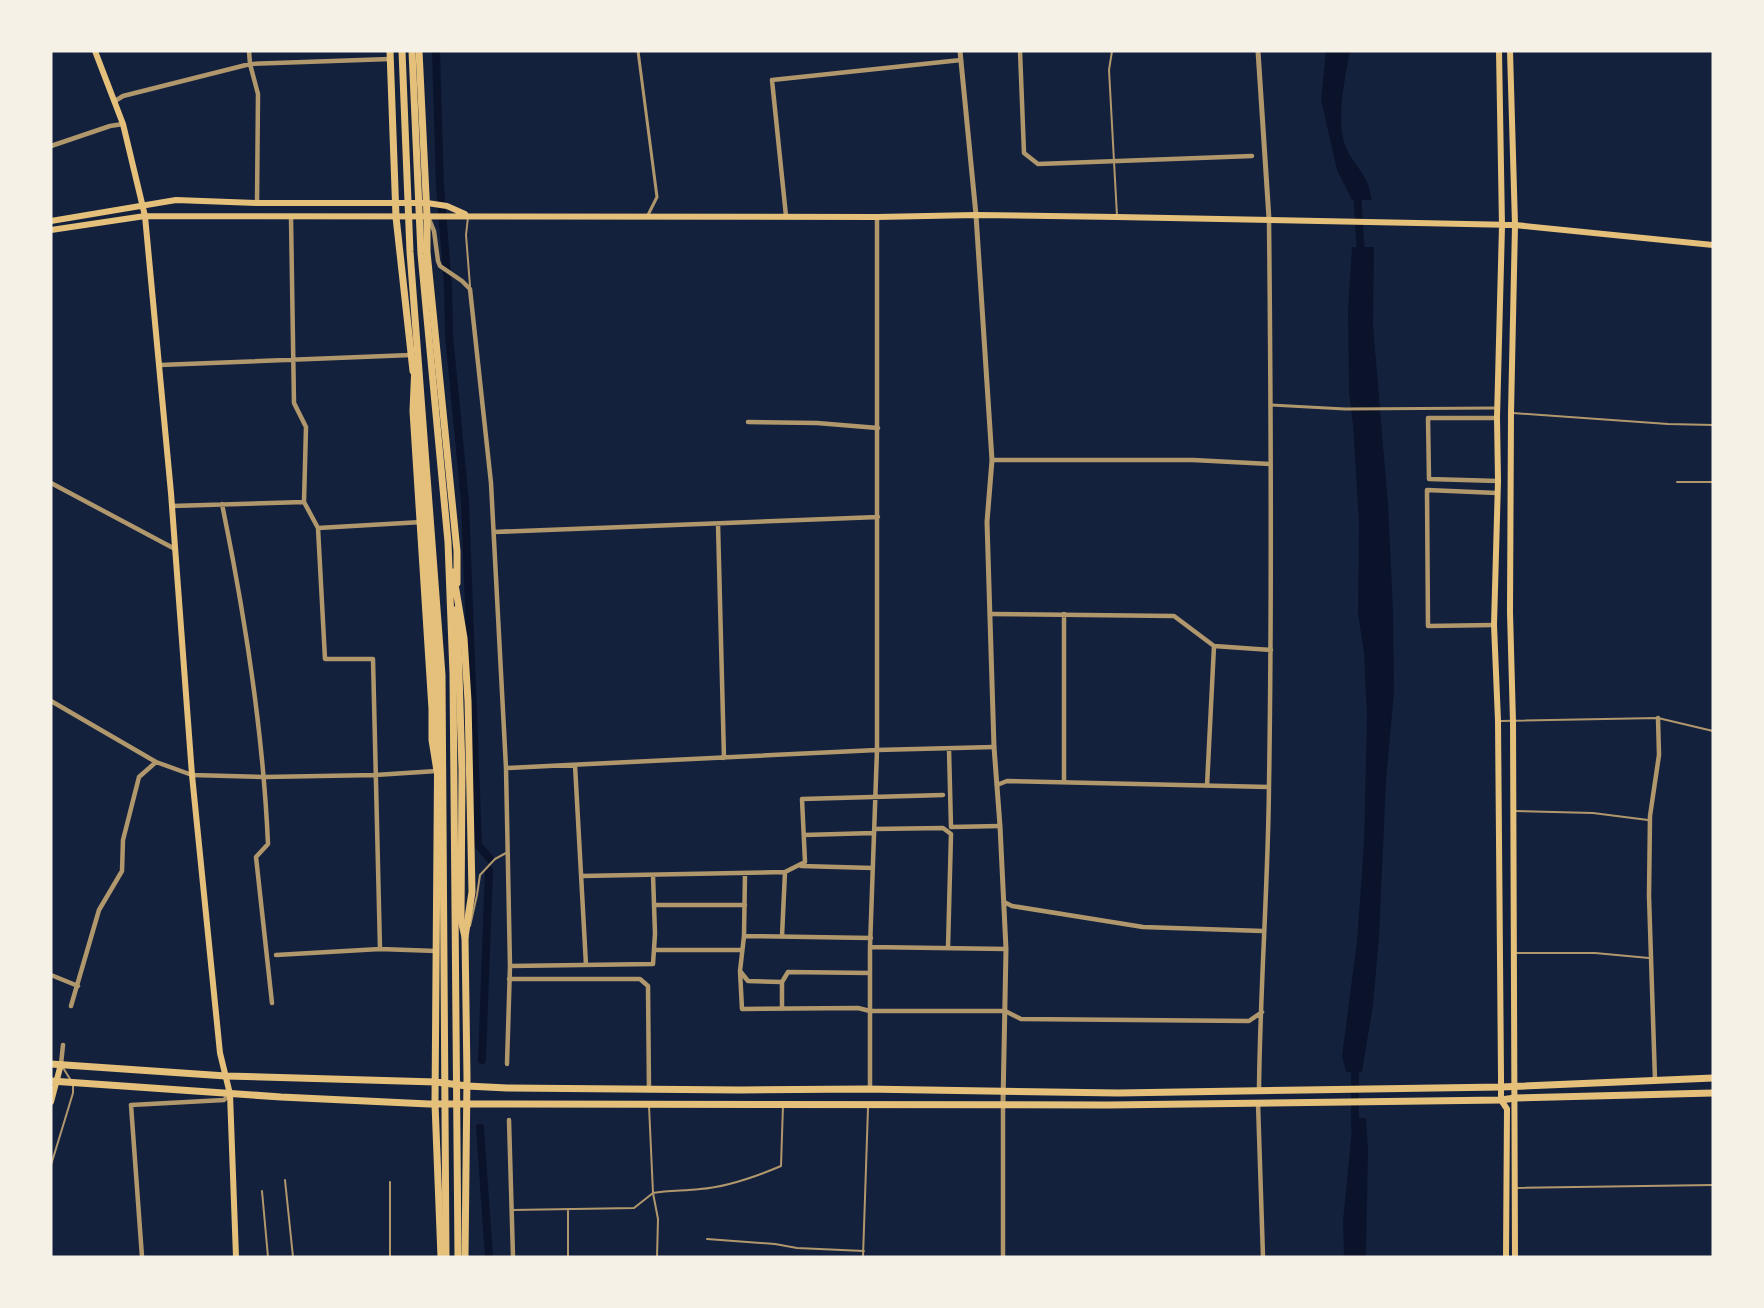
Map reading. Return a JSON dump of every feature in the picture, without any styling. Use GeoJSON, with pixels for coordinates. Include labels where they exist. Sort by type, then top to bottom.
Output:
{"type":"FeatureCollection","features":[{"type":"Feature","properties":{"kind":"main road"},"geometry":{"type":"LineString","coordinates":[[95,51],[123,124],[145,216],[172,506],[192,775],[220,1053],[230,1094],[236,1257]]}},
{"type":"Feature","properties":{"kind":"main road"},"geometry":{"type":"LineString","coordinates":[[402,51],[410,252],[442,675],[446,1257]]}},
{"type":"Feature","properties":{"kind":"main road"},"geometry":{"type":"LineString","coordinates":[[412,51],[421,254],[448,542],[453,674],[458,1257]]}},
{"type":"Feature","properties":{"kind":"main road"},"geometry":{"type":"LineString","coordinates":[[419,51],[428,216],[427,252],[457,551],[456,603],[462,770],[461,920],[465,937]]}},
{"type":"Feature","properties":{"kind":"main road"},"geometry":{"type":"LineString","coordinates":[[1499,51],[1502,226],[1494,625],[1498,721],[1501,1100],[1507,1109],[1506,1257]]}},
{"type":"Feature","properties":{"kind":"main road"},"geometry":{"type":"LineString","coordinates":[[1510,51],[1515,225],[1510,412],[1515,1257]]}},
{"type":"Feature","properties":{"kind":"main road"},"geometry":{"type":"LineString","coordinates":[[390,55],[396,217],[417,401],[438,709],[435,1104],[441,1257]]}},
{"type":"Feature","properties":{"kind":"main road"},"geometry":{"type":"LineString","coordinates":[[51,221],[176,200],[256,203],[427,203],[447,206],[468,216]]}},
{"type":"Feature","properties":{"kind":"main road"},"geometry":{"type":"LineString","coordinates":[[51,230],[145,216],[291,218],[976,215],[1515,225],[1713,244]]}},
{"type":"Feature","properties":{"kind":"main road"},"geometry":{"type":"LineString","coordinates":[[417,331],[413,411],[432,740],[438,771]]}},
{"type":"Feature","properties":{"kind":"main road"},"geometry":{"type":"LineString","coordinates":[[448,542],[464,638],[468,702],[472,892],[465,937],[467,1086],[465,1255]]}},
{"type":"Feature","properties":{"kind":"main road"},"geometry":{"type":"LineString","coordinates":[[51,1064],[225,1076],[436,1082],[467,1086],[649,1090],[870,1089],[1118,1093],[1515,1087],[1713,1078]]}},
{"type":"Feature","properties":{"kind":"main road"},"geometry":{"type":"LineString","coordinates":[[51,1102],[54,1081],[60,1064]]}},
{"type":"Feature","properties":{"kind":"main road"},"geometry":{"type":"LineString","coordinates":[[54,1081],[230,1094],[435,1104],[1341,1103],[1713,1092]]}},
{"type":"Feature","properties":{"kind":"street"},"geometry":{"type":"LineString","coordinates":[[249,51],[258,94],[256,203]]}},
{"type":"Feature","properties":{"kind":"street"},"geometry":{"type":"LineString","coordinates":[[638,51],[657,196],[648,215]]}},
{"type":"Feature","properties":{"kind":"street"},"geometry":{"type":"LineString","coordinates":[[960,51],[976,215],[992,460],[987,522],[994,747],[1006,949],[1003,1091],[1004,1257]]}},
{"type":"Feature","properties":{"kind":"street"},"geometry":{"type":"LineString","coordinates":[[1020,51],[1024,153],[1038,164],[1252,156]]}},
{"type":"Feature","properties":{"kind":"street"},"geometry":{"type":"LineString","coordinates":[[1258,51],[1269,219],[1271,405],[1269,787],[1259,1090]]}},
{"type":"Feature","properties":{"kind":"street"},"geometry":{"type":"LineString","coordinates":[[114,101],[123,96],[250,64],[390,55]]}},
{"type":"Feature","properties":{"kind":"street"},"geometry":{"type":"LineString","coordinates":[[786,216],[772,80],[961,60]]}},
{"type":"Feature","properties":{"kind":"street"},"geometry":{"type":"LineString","coordinates":[[51,147],[110,126],[123,124]]}},
{"type":"Feature","properties":{"kind":"street"},"geometry":{"type":"LineString","coordinates":[[428,216],[434,231],[440,266],[470,289],[491,483],[506,768],[510,966],[507,1064]]}},
{"type":"Feature","properties":{"kind":"street"},"geometry":{"type":"LineString","coordinates":[[870,1089],[870,947],[877,750],[877,217]]}},
{"type":"Feature","properties":{"kind":"street"},"geometry":{"type":"LineString","coordinates":[[291,218],[294,403],[306,427],[304,502],[318,528],[325,659],[373,660],[380,949]]}},
{"type":"Feature","properties":{"kind":"street"},"geometry":{"type":"LineString","coordinates":[[160,365],[411,355]]}},
{"type":"Feature","properties":{"kind":"street"},"geometry":{"type":"LineString","coordinates":[[1271,405],[1345,409],[1497,408]]}},
{"type":"Feature","properties":{"kind":"street"},"geometry":{"type":"LineString","coordinates":[[1497,418],[1428,418],[1429,478],[1498,481]]}},
{"type":"Feature","properties":{"kind":"street"},"geometry":{"type":"LineString","coordinates":[[748,422],[818,423],[878,428]]}},
{"type":"Feature","properties":{"kind":"street"},"geometry":{"type":"LineString","coordinates":[[992,460],[1193,460],[1270,464]]}},
{"type":"Feature","properties":{"kind":"street"},"geometry":{"type":"LineString","coordinates":[[51,483],[175,549]]}},
{"type":"Feature","properties":{"kind":"street"},"geometry":{"type":"LineString","coordinates":[[1494,625],[1428,626],[1427,490],[1497,492]]}},
{"type":"Feature","properties":{"kind":"street"},"geometry":{"type":"LineString","coordinates":[[172,506],[304,502]]}},
{"type":"Feature","properties":{"kind":"street"},"geometry":{"type":"LineString","coordinates":[[222,504],[241,597],[265,777],[268,844],[255,857],[272,1003]]}},
{"type":"Feature","properties":{"kind":"street"},"geometry":{"type":"LineString","coordinates":[[494,532],[878,517]]}},
{"type":"Feature","properties":{"kind":"street"},"geometry":{"type":"LineString","coordinates":[[318,528],[425,522]]}},
{"type":"Feature","properties":{"kind":"street"},"geometry":{"type":"LineString","coordinates":[[718,524],[724,758]]}},
{"type":"Feature","properties":{"kind":"street"},"geometry":{"type":"LineString","coordinates":[[990,614],[1174,616],[1214,646],[1270,650]]}},
{"type":"Feature","properties":{"kind":"street"},"geometry":{"type":"LineString","coordinates":[[1064,614],[1064,782]]}},
{"type":"Feature","properties":{"kind":"street"},"geometry":{"type":"LineString","coordinates":[[1207,786],[1214,646]]}},
{"type":"Feature","properties":{"kind":"street"},"geometry":{"type":"LineString","coordinates":[[51,701],[156,762],[192,775],[265,777],[375,775],[438,771]]}},
{"type":"Feature","properties":{"kind":"street"},"geometry":{"type":"LineString","coordinates":[[1655,1080],[1650,958],[1650,820],[1659,755],[1658,718]]}},
{"type":"Feature","properties":{"kind":"street"},"geometry":{"type":"LineString","coordinates":[[506,768],[877,750],[994,747]]}},
{"type":"Feature","properties":{"kind":"street"},"geometry":{"type":"LineString","coordinates":[[949,748],[951,828],[1000,826]]}},
{"type":"Feature","properties":{"kind":"street"},"geometry":{"type":"LineString","coordinates":[[72,1006],[99,909],[122,871],[123,840],[139,777],[156,762]]}},
{"type":"Feature","properties":{"kind":"street"},"geometry":{"type":"LineString","coordinates":[[575,765],[586,965]]}},
{"type":"Feature","properties":{"kind":"street"},"geometry":{"type":"LineString","coordinates":[[998,785],[1007,781],[1269,787]]}},
{"type":"Feature","properties":{"kind":"street"},"geometry":{"type":"LineString","coordinates":[[581,876],[785,872],[806,862],[802,798],[944,795]]}},
{"type":"Feature","properties":{"kind":"street"},"geometry":{"type":"LineString","coordinates":[[804,835],[944,828],[951,834],[948,948]]}},
{"type":"Feature","properties":{"kind":"street"},"geometry":{"type":"LineString","coordinates":[[800,866],[873,868]]}},
{"type":"Feature","properties":{"kind":"street"},"geometry":{"type":"LineString","coordinates":[[782,936],[785,872]]}},
{"type":"Feature","properties":{"kind":"street"},"geometry":{"type":"LineString","coordinates":[[745,873],[744,936],[740,971],[742,1009],[858,1008],[870,1011],[1005,1011],[1022,1019],[1249,1021],[1262,1012]]}},
{"type":"Feature","properties":{"kind":"street"},"geometry":{"type":"LineString","coordinates":[[510,966],[654,964],[654,875]]}},
{"type":"Feature","properties":{"kind":"street"},"geometry":{"type":"LineString","coordinates":[[1004,902],[1012,906],[1143,927],[1263,931]]}},
{"type":"Feature","properties":{"kind":"street"},"geometry":{"type":"LineString","coordinates":[[655,905],[745,905]]}},
{"type":"Feature","properties":{"kind":"street"},"geometry":{"type":"LineString","coordinates":[[744,936],[871,938]]}},
{"type":"Feature","properties":{"kind":"street"},"geometry":{"type":"LineString","coordinates":[[870,947],[1006,949]]}},
{"type":"Feature","properties":{"kind":"street"},"geometry":{"type":"LineString","coordinates":[[276,955],[380,949],[436,951]]}},
{"type":"Feature","properties":{"kind":"street"},"geometry":{"type":"LineString","coordinates":[[654,950],[742,950]]}},
{"type":"Feature","properties":{"kind":"street"},"geometry":{"type":"LineString","coordinates":[[740,971],[748,981],[782,982]]}},
{"type":"Feature","properties":{"kind":"street"},"geometry":{"type":"LineString","coordinates":[[782,1009],[782,982],[788,972],[870,972]]}},
{"type":"Feature","properties":{"kind":"street"},"geometry":{"type":"LineString","coordinates":[[51,975],[78,986]]}},
{"type":"Feature","properties":{"kind":"street"},"geometry":{"type":"LineString","coordinates":[[509,979],[640,979],[648,986],[649,1090]]}},
{"type":"Feature","properties":{"kind":"street"},"geometry":{"type":"LineString","coordinates":[[60,1064],[63,1045]]}},
{"type":"Feature","properties":{"kind":"street"},"geometry":{"type":"LineString","coordinates":[[142,1257],[131,1105],[224,1100],[230,1094]]}},
{"type":"Feature","properties":{"kind":"street"},"geometry":{"type":"LineString","coordinates":[[1258,1103],[1263,1257]]}},
{"type":"Feature","properties":{"kind":"street"},"geometry":{"type":"LineString","coordinates":[[509,1119],[513,1257]]}},
{"type":"Feature","properties":{"kind":"lane"},"geometry":{"type":"LineString","coordinates":[[1112,51],[1109,70],[1117,217]]}},
{"type":"Feature","properties":{"kind":"lane"},"geometry":{"type":"LineString","coordinates":[[468,216],[466,235],[470,289]]}},
{"type":"Feature","properties":{"kind":"lane"},"geometry":{"type":"LineString","coordinates":[[1510,412],[1668,424],[1713,425]]}},
{"type":"Feature","properties":{"kind":"lane"},"geometry":{"type":"LineString","coordinates":[[1677,482],[1713,482]]}},
{"type":"Feature","properties":{"kind":"lane"},"geometry":{"type":"LineString","coordinates":[[1498,721],[1658,718],[1713,731]]}},
{"type":"Feature","properties":{"kind":"lane"},"geometry":{"type":"LineString","coordinates":[[1514,811],[1593,813],[1650,820]]}},
{"type":"Feature","properties":{"kind":"lane"},"geometry":{"type":"LineString","coordinates":[[465,946],[480,875],[495,859],[508,852]]}},
{"type":"Feature","properties":{"kind":"lane"},"geometry":{"type":"LineString","coordinates":[[1514,953],[1595,953],[1650,958]]}},
{"type":"Feature","properties":{"kind":"lane"},"geometry":{"type":"LineString","coordinates":[[51,1165],[73,1093],[73,1084],[60,1064]]}},
{"type":"Feature","properties":{"kind":"lane"},"geometry":{"type":"LineString","coordinates":[[649,1103],[653,1193],[658,1220],[657,1257]]}},
{"type":"Feature","properties":{"kind":"lane"},"geometry":{"type":"LineString","coordinates":[[513,1210],[634,1208],[653,1193],[723,1185],[781,1166],[783,1105]]}},
{"type":"Feature","properties":{"kind":"lane"},"geometry":{"type":"LineString","coordinates":[[863,1257],[868,1105]]}},
{"type":"Feature","properties":{"kind":"lane"},"geometry":{"type":"LineString","coordinates":[[285,1180],[293,1257]]}},
{"type":"Feature","properties":{"kind":"lane"},"geometry":{"type":"LineString","coordinates":[[390,1182],[390,1257]]}},
{"type":"Feature","properties":{"kind":"lane"},"geometry":{"type":"LineString","coordinates":[[1514,1188],[1713,1185]]}},
{"type":"Feature","properties":{"kind":"lane"},"geometry":{"type":"LineString","coordinates":[[262,1191],[268,1257]]}},
{"type":"Feature","properties":{"kind":"lane"},"geometry":{"type":"LineString","coordinates":[[568,1209],[568,1257]]}},
{"type":"Feature","properties":{"kind":"lane"},"geometry":{"type":"LineString","coordinates":[[707,1239],[797,1248],[864,1251]]}},
{"type":"Feature","properties":{"kind":"water"},"geometry":{"type":"Polygon","coordinates":[[[1326,51],[1350,51],[1342,98],[1342,135],[1347,150],[1368,184],[1372,200],[1352,200],[1337,170],[1321,100],[1326,51]]]}},
{"type":"Feature","properties":{"kind":"water"},"geometry":{"type":"Polygon","coordinates":[[[1352,247],[1374,247],[1373,325],[1388,505],[1394,692],[1386,781],[1379,937],[1373,1005],[1362,1072],[1346,1072],[1342,1056],[1357,941],[1364,843],[1367,718],[1364,652],[1358,614],[1359,523],[1349,392],[1348,309],[1352,247]]]}},
{"type":"Feature","properties":{"kind":"water"},"geometry":{"type":"Polygon","coordinates":[[[1353,1118],[1366,1118],[1368,1149],[1366,1257],[1344,1257],[1343,1221],[1353,1118]]]}},
{"type":"Feature","properties":{"kind":"waterway"},"geometry":{"type":"LineString","coordinates":[[436,51],[440,187],[448,286],[449,335],[465,502],[478,845],[490,859]]}},
{"type":"Feature","properties":{"kind":"waterway"},"geometry":{"type":"LineString","coordinates":[[1357,191],[1361,256]]}},
{"type":"Feature","properties":{"kind":"waterway"},"geometry":{"type":"LineString","coordinates":[[482,1060],[489,870]]}},
{"type":"Feature","properties":{"kind":"waterway"},"geometry":{"type":"LineString","coordinates":[[1355,1062],[1355,1128]]}},
{"type":"Feature","properties":{"kind":"waterway"},"geometry":{"type":"LineString","coordinates":[[480,1128],[489,1257]]}}]}
